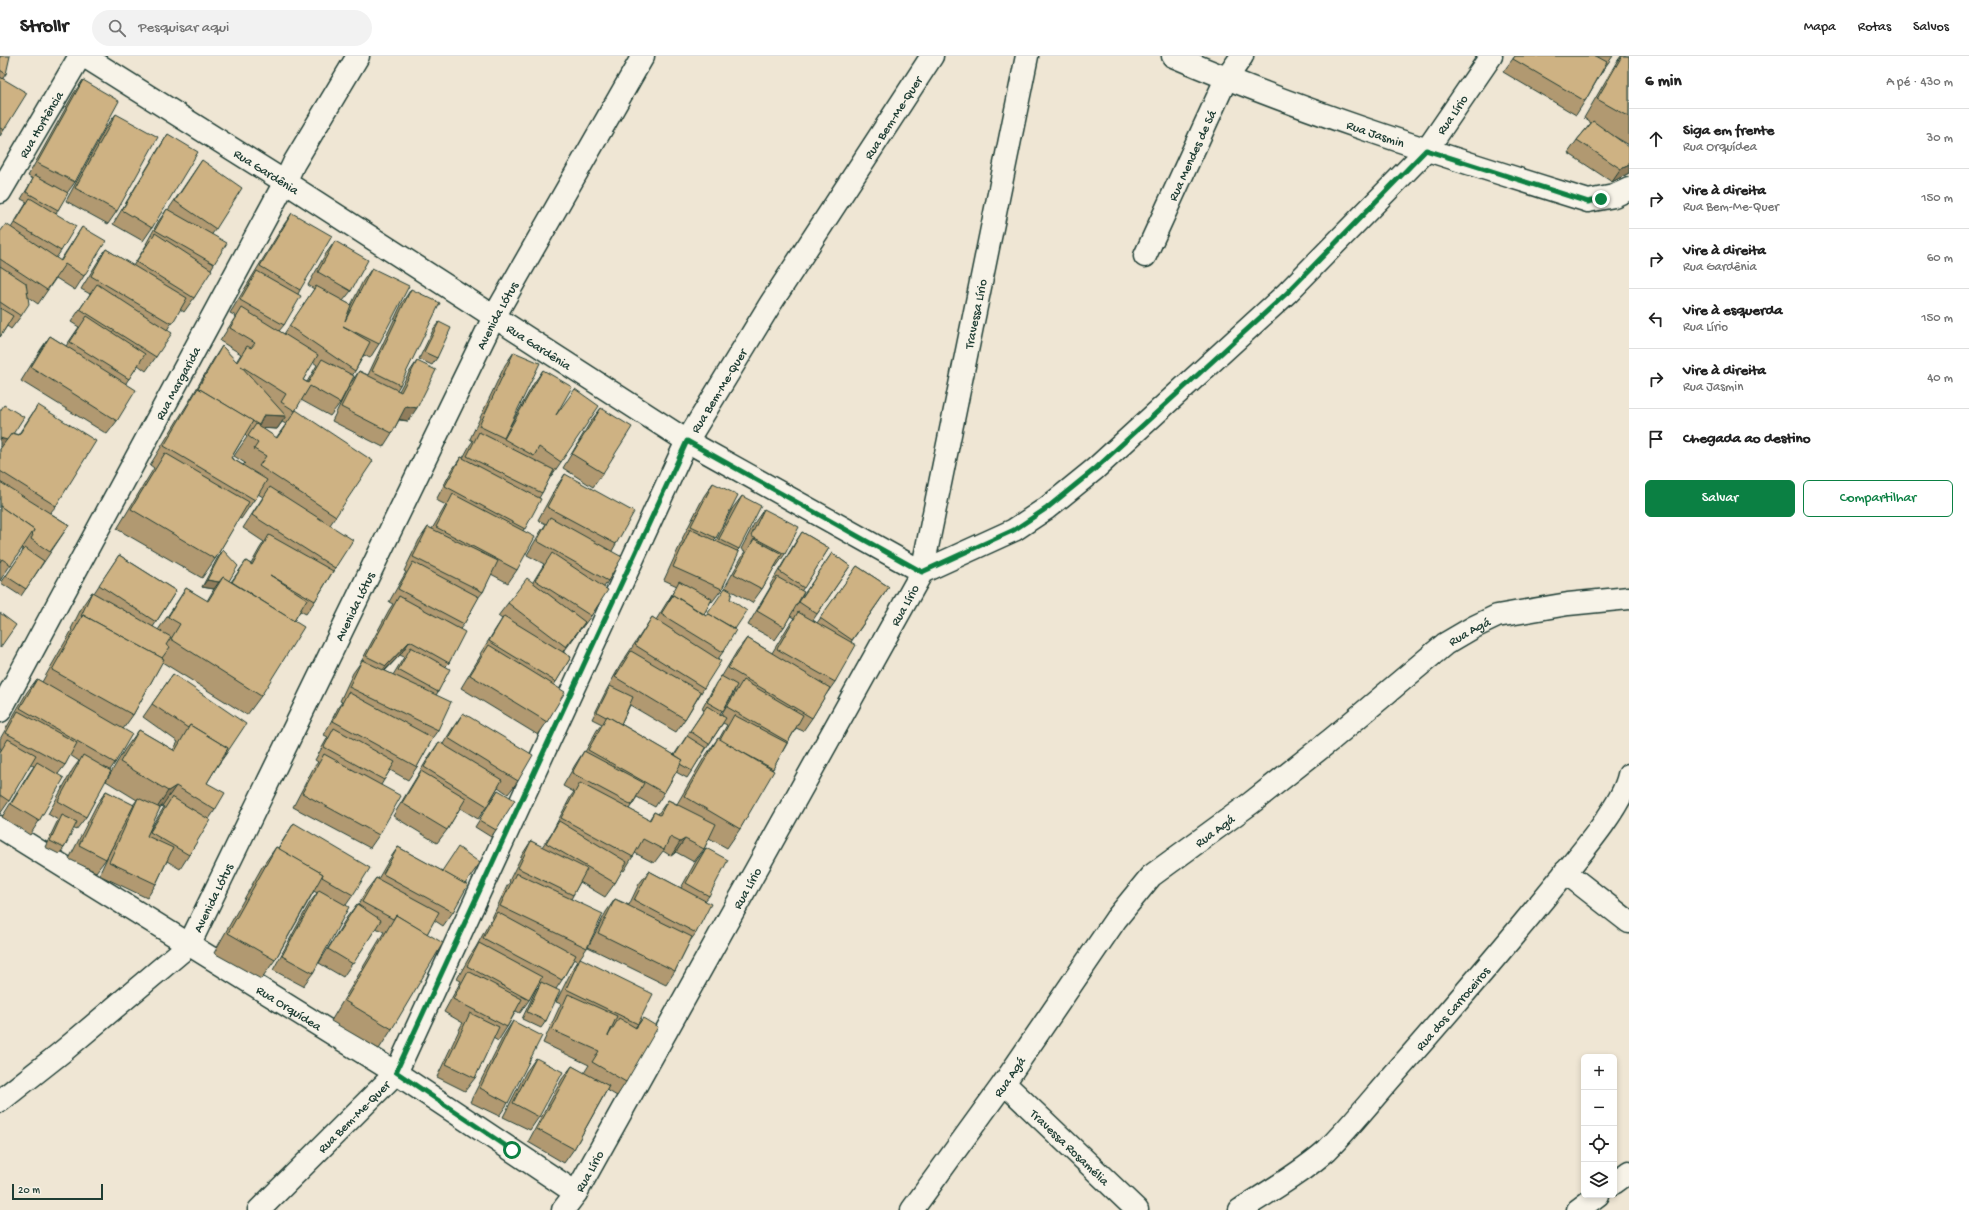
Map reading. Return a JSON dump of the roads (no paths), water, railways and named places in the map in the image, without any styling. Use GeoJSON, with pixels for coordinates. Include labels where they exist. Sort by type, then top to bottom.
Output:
{"type":"FeatureCollection","features":[{"type":"Feature","properties":{"kind":"street","name":"Rua Hortência"},"geometry":{"type":"LineString","coordinates":[[0,192],[80,56]]}},
{"type":"Feature","properties":{"kind":"street","name":"Rua Gardênia"},"geometry":{"type":"LineString","coordinates":[[84,56],[286,182],[687,441],[922,572]]}},
{"type":"Feature","properties":{"kind":"street","name":"Rua Margarida"},"geometry":{"type":"LineString","coordinates":[[0,711],[286,182],[294,164],[358,56]]}},
{"type":"Feature","properties":{"kind":"street","name":"Avenida Lótus"},"geometry":{"type":"LineString","coordinates":[[0,1101],[62,1052],[189,945],[494,317],[643,56]]}},
{"type":"Feature","properties":{"kind":"street","name":"Rua Bem-Me-Quer"},"geometry":{"type":"LineString","coordinates":[[259,1210],[396,1072],[687,441],[771,303],[932,56]]}},
{"type":"Feature","properties":{"kind":"street","name":"Travessa Lírio"},"geometry":{"type":"LineString","coordinates":[[922,572],[1026,56]]}},
{"type":"Feature","properties":{"kind":"street","name":"Rua Jasmin"},"geometry":{"type":"LineString","coordinates":[[1173,56],[1226,79],[1426,150],[1588,202],[1614,196],[1629,189]]}},
{"type":"Feature","properties":{"kind":"street","name":"Rua Mendes de Sá"},"geometry":{"type":"LineString","coordinates":[[1145,256],[1226,79],[1242,56]]}},
{"type":"Feature","properties":{"kind":"street","name":"Rua Lírio"},"geometry":{"type":"LineString","coordinates":[[570,1202],[922,572],[1014,530],[1047,508],[1095,469],[1287,293],[1426,150],[1491,56]]}},
{"type":"Feature","properties":{"kind":"street","name":"Rua Agá"},"geometry":{"type":"LineString","coordinates":[[912,1210],[1004,1083],[1116,919],[1151,876],[1251,803],[1319,749],[1445,644],[1498,616],[1568,604],[1629,598]]}},
{"type":"Feature","properties":{"kind":"street","name":"Rua dos Carroceiros"},"geometry":{"type":"LineString","coordinates":[[1240,1210],[1295,1174],[1326,1151],[1443,1019],[1565,872],[1611,812],[1628,781]]}},
{"type":"Feature","properties":{"kind":"street","name":"Rua Orquídea"},"geometry":{"type":"LineString","coordinates":[[0,827],[396,1072],[570,1202]]}},
{"type":"Feature","properties":{"kind":"street"},"geometry":{"type":"LineString","coordinates":[[1565,872],[1629,922]]}},
{"type":"Feature","properties":{"kind":"street","name":"Travessa Rosamélia"},"geometry":{"type":"LineString","coordinates":[[1004,1083],[1136,1210]]}},
{"type":"Feature","properties":{"kind":"street"},"geometry":{"type":"LineString","coordinates":[[1617,1181],[1629,1172]]}},
{"type":"Feature","properties":{"kind":"street"},"geometry":{"type":"LineString","coordinates":[[1578,1210],[1594,1198]]}}]}
